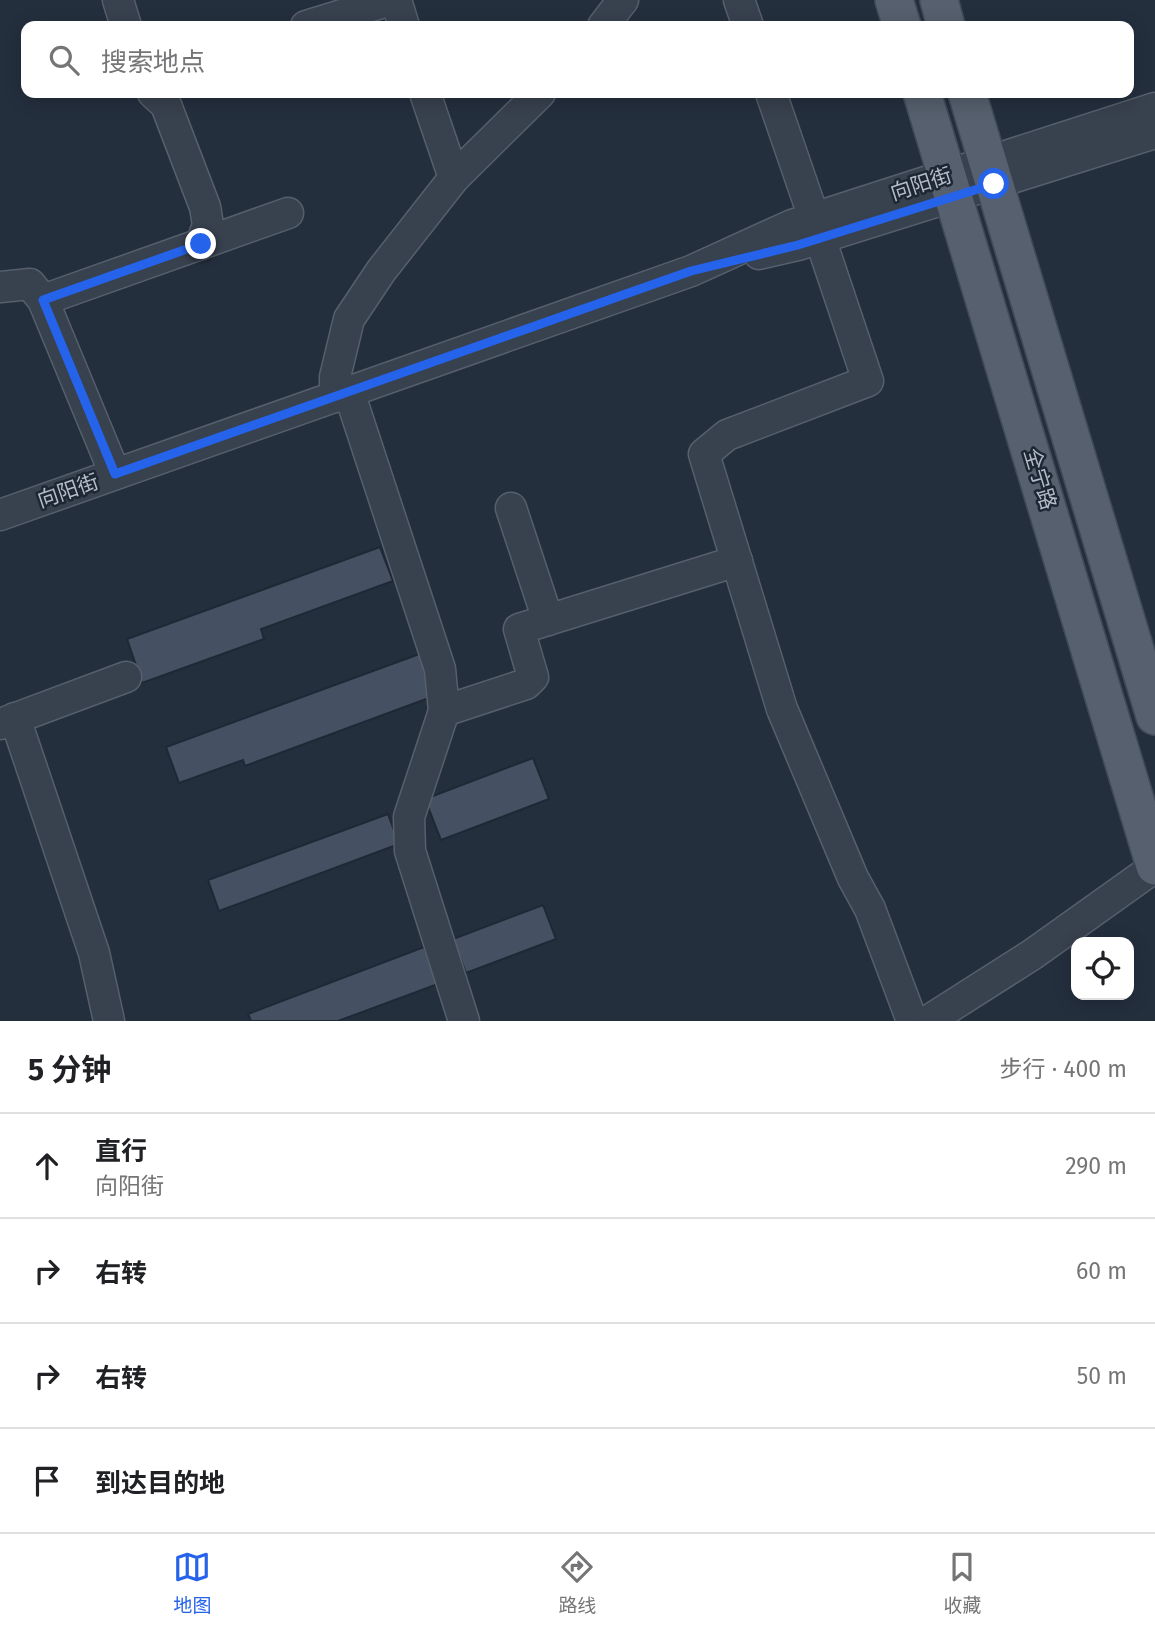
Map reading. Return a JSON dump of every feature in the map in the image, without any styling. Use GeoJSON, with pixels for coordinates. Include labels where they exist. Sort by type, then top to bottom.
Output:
{"type":"FeatureCollection","features":[{"type":"Feature","properties":{"kind":"main road"},"geometry":{"type":"LineString","coordinates":[[894,0],[900,21]]}},
{"type":"Feature","properties":{"kind":"main road"},"geometry":{"type":"LineString","coordinates":[[939,0],[945,21]]}},
{"type":"Feature","properties":{"kind":"main road","name":"全宁路"},"geometry":{"type":"LineString","coordinates":[[924,98],[1155,867]]}},
{"type":"Feature","properties":{"kind":"main road","name":"全宁路"},"geometry":{"type":"LineString","coordinates":[[968,98],[1155,716]]}},
{"type":"Feature","properties":{"kind":"street"},"geometry":{"type":"LineString","coordinates":[[118,0],[124,21]]}},
{"type":"Feature","properties":{"kind":"street"},"geometry":{"type":"LineString","coordinates":[[322,21],[391,0]]}},
{"type":"Feature","properties":{"kind":"street"},"geometry":{"type":"LineString","coordinates":[[396,0],[402,21]]}},
{"type":"Feature","properties":{"kind":"street"},"geometry":{"type":"LineString","coordinates":[[607,21],[622,0]]}},
{"type":"Feature","properties":{"kind":"street"},"geometry":{"type":"LineString","coordinates":[[739,0],[746,21]]}},
{"type":"Feature","properties":{"kind":"street"},"geometry":{"type":"LineString","coordinates":[[158,98],[166,105],[205,207],[208,225],[201,244]]}},
{"type":"Feature","properties":{"kind":"street"},"geometry":{"type":"LineString","coordinates":[[427,98],[454,178]]}},
{"type":"Feature","properties":{"kind":"street"},"geometry":{"type":"LineString","coordinates":[[464,1021],[410,851],[409,817],[444,711],[440,669],[335,377],[349,319],[381,271],[454,178],[535,98]]}},
{"type":"Feature","properties":{"kind":"street"},"geometry":{"type":"LineString","coordinates":[[773,98],[868,381],[727,435],[704,454],[782,709],[853,878],[870,909],[912,1021]]}},
{"type":"Feature","properties":{"kind":"street","name":"向阳街"},"geometry":{"type":"LineString","coordinates":[[0,514],[691,271],[991,173],[1155,108]]}},
{"type":"Feature","properties":{"kind":"street","name":"向阳街"},"geometry":{"type":"LineString","coordinates":[[991,173],[1155,133]]}},
{"type":"Feature","properties":{"kind":"street"},"geometry":{"type":"LineString","coordinates":[[43,300],[288,213]]}},
{"type":"Feature","properties":{"kind":"street"},"geometry":{"type":"LineString","coordinates":[[0,287],[30,284],[43,300],[115,474]]}},
{"type":"Feature","properties":{"kind":"street"},"geometry":{"type":"LineString","coordinates":[[511,508],[548,620]]}},
{"type":"Feature","properties":{"kind":"street"},"geometry":{"type":"LineString","coordinates":[[444,711],[526,684],[533,677],[519,629],[737,561]]}},
{"type":"Feature","properties":{"kind":"street"},"geometry":{"type":"LineString","coordinates":[[109,1021],[94,953],[8,721],[126,677]]}},
{"type":"Feature","properties":{"kind":"street"},"geometry":{"type":"LineString","coordinates":[[928,1021],[1033,954],[1155,867]]}},
{"type":"Feature","properties":{"kind":"building"},"geometry":{"type":"Polygon","coordinates":[[[380,547],[393,581],[261,629],[264,639],[142,683],[127,639],[380,547]]]}},
{"type":"Feature","properties":{"kind":"building"},"geometry":{"type":"Polygon","coordinates":[[[422,653],[437,695],[245,766],[243,760],[179,783],[166,747],[422,653]]]}},
{"type":"Feature","properties":{"kind":"building"},"geometry":{"type":"Polygon","coordinates":[[[533,758],[549,799],[441,840],[425,799],[533,758]]]}},
{"type":"Feature","properties":{"kind":"building"},"geometry":{"type":"Polygon","coordinates":[[[388,814],[399,844],[219,911],[208,880],[388,814]]]}},
{"type":"Feature","properties":{"kind":"building"},"geometry":{"type":"Polygon","coordinates":[[[543,905],[556,939],[466,973],[453,939],[543,905]]]}},
{"type":"Feature","properties":{"kind":"building"},"geometry":{"type":"Polygon","coordinates":[[[424,947],[438,984],[338,1021],[251,1021],[248,1014],[424,947]]]}},
{"type":"Feature","properties":{"kind":"route"},"geometry":{"type":"LineString","coordinates":[[201,244],[43,300],[65,346],[115,474],[691,271],[798,245],[994,184]]}}]}
